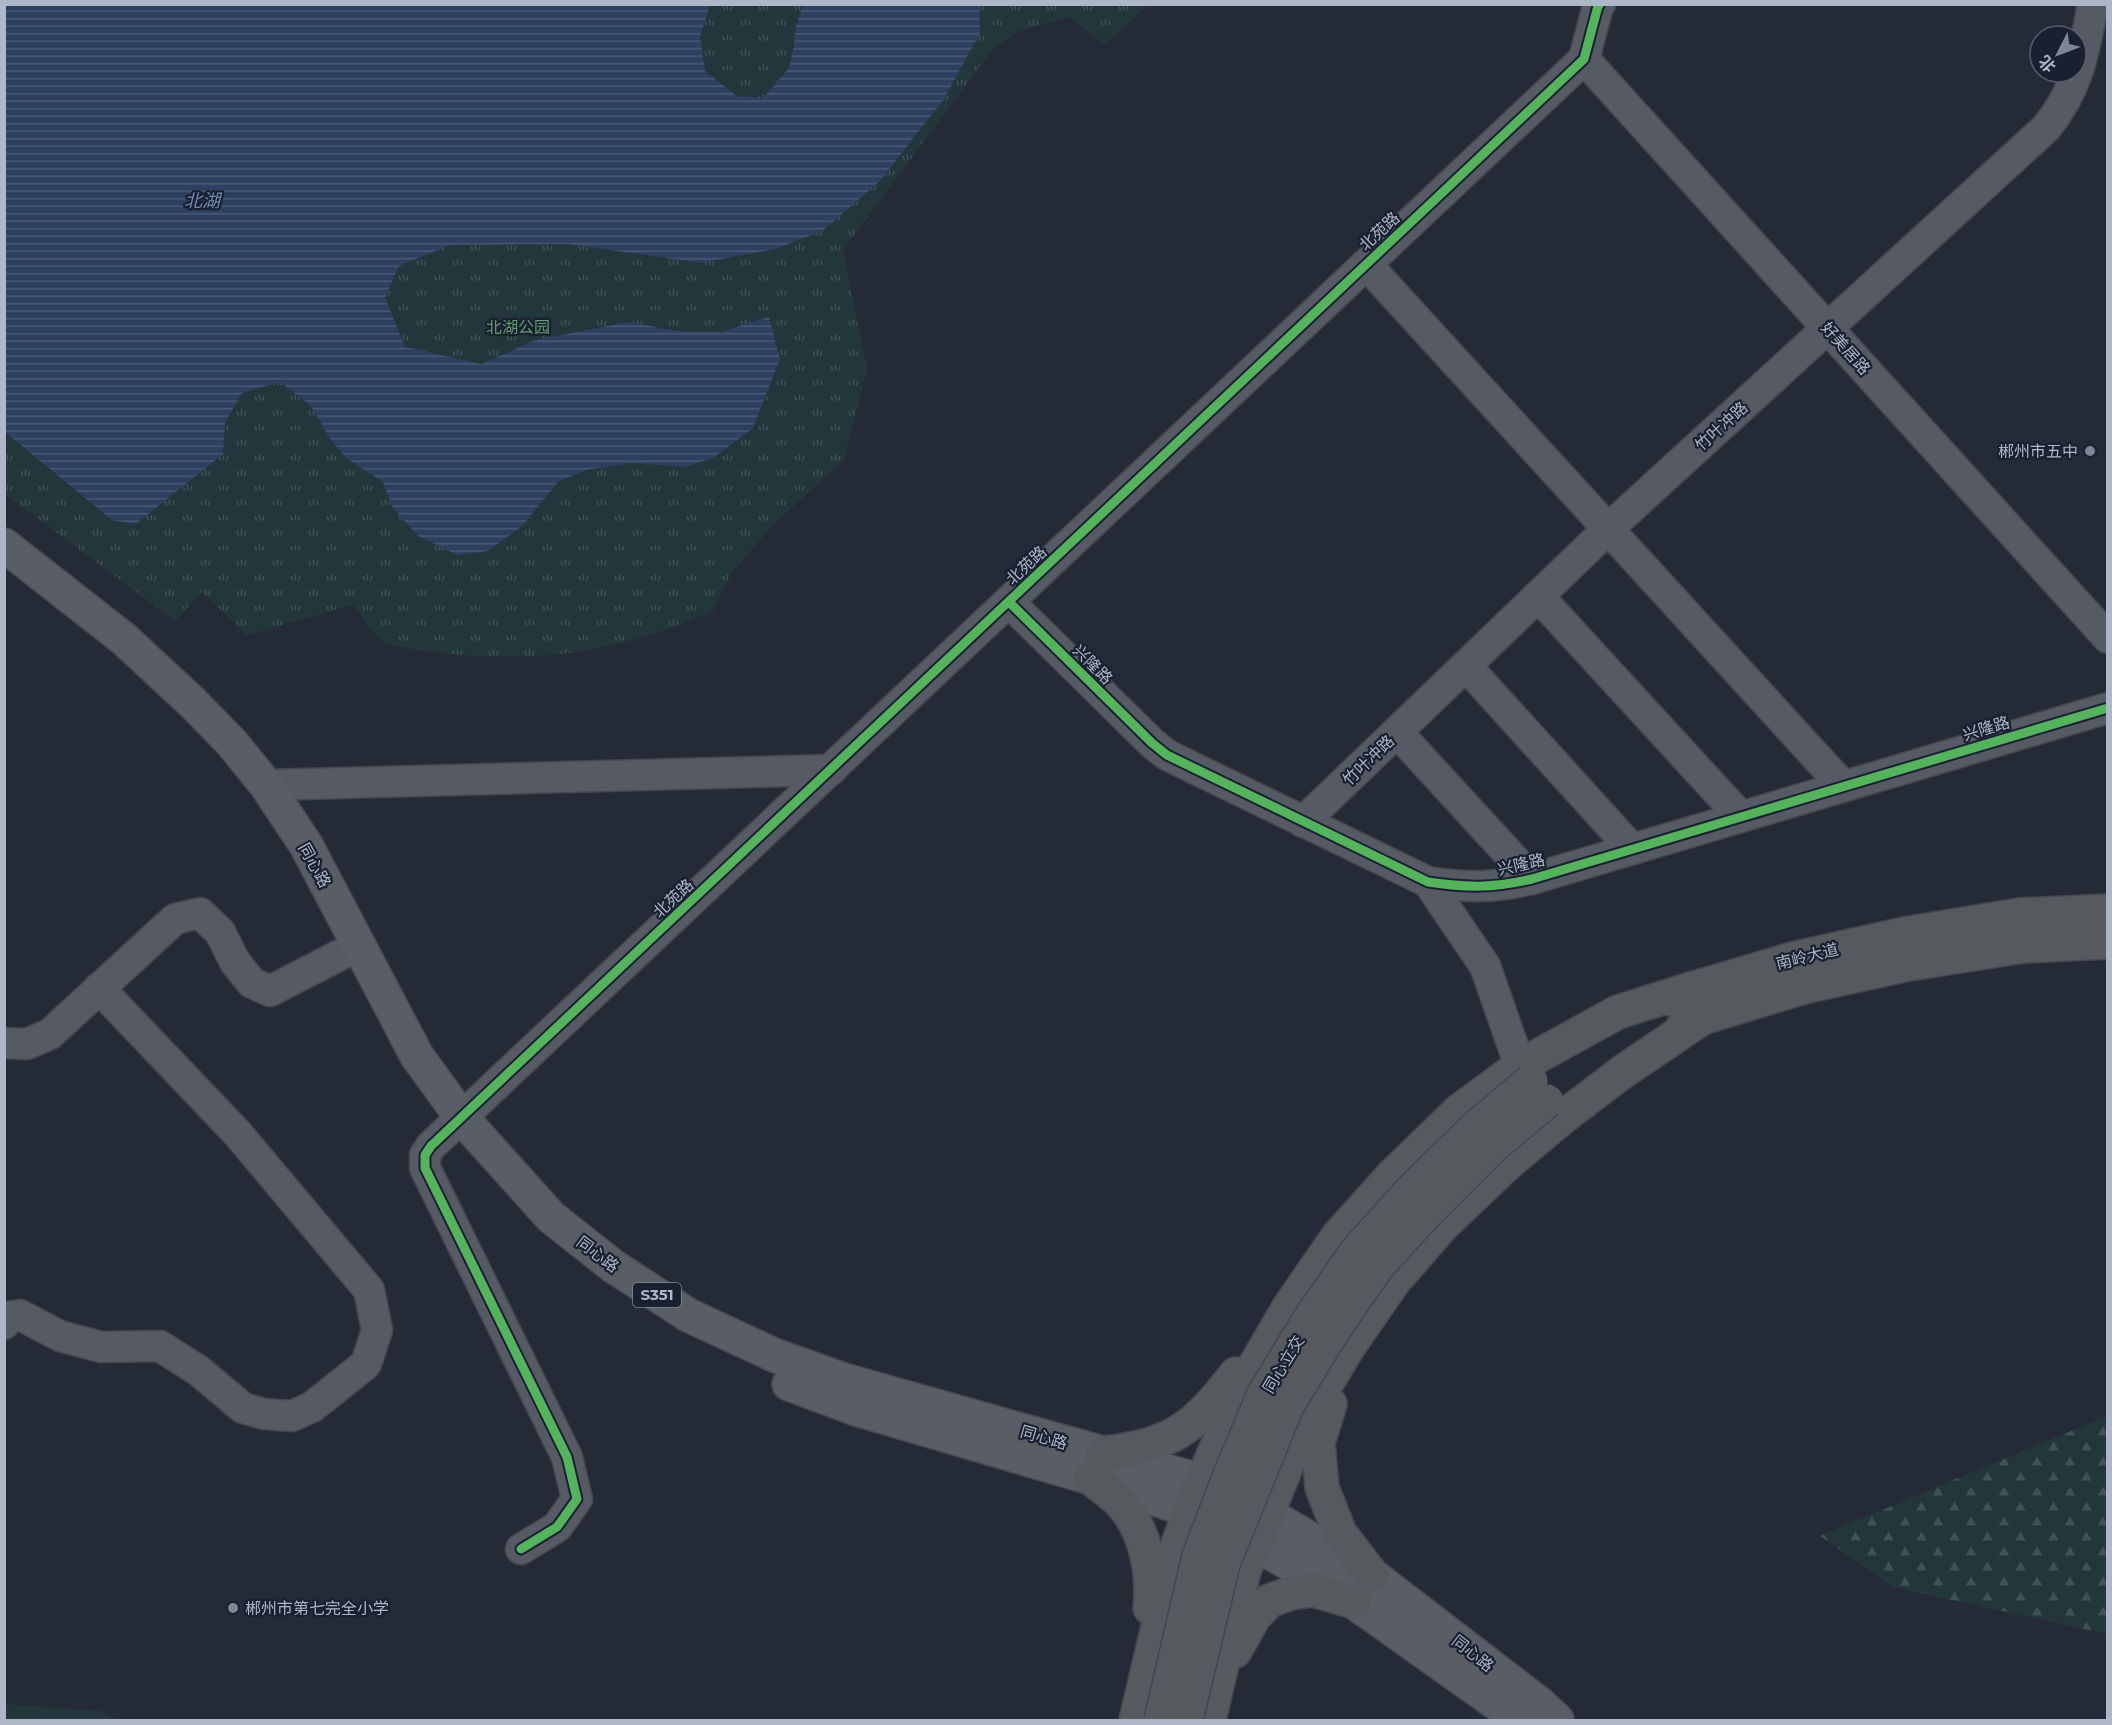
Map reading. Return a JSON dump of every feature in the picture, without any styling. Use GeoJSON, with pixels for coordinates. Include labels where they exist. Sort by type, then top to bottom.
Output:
{"type":"FeatureCollection","features":[{"type":"Feature","properties":{"kind":"highway","name":"南岭大道"},"geometry":{"type":"LineString","coordinates":[[1696,1003],[1796,958],[1904,934],[2019,915],[2108,911]]}},
{"type":"Feature","properties":{"kind":"highway","name":"南岭大道"},"geometry":{"type":"LineString","coordinates":[[1533,1083],[1624,1022],[1696,1003],[1804,987],[1909,964],[2024,946],[2108,942]]}},
{"type":"Feature","properties":{"kind":"highway"},"geometry":{"type":"LineString","coordinates":[[1202,1718],[1244,1571],[1260,1528],[1307,1416],[1349,1346],[1394,1281],[1443,1226],[1507,1164],[1696,1003]]}},
{"type":"Feature","properties":{"kind":"highway"},"geometry":{"type":"LineString","coordinates":[[1146,1713],[1151,1599],[1150,1564],[1140,1534],[1097,1466],[1181,1432],[1208,1409],[1289,1307],[1338,1236],[1392,1176],[1459,1111],[1533,1083]]}},
{"type":"Feature","properties":{"kind":"highway","name":"同心立交"},"geometry":{"type":"LineString","coordinates":[[1146,1713],[1199,1556],[1264,1394],[1309,1320],[1357,1251],[1417,1185],[1475,1128],[1533,1083]]}},
{"type":"Feature","properties":{"kind":"highway","name":"同心立交"},"geometry":{"type":"LineString","coordinates":[[1202,1718],[1223,1564],[1287,1406],[1331,1334],[1377,1267],[1428,1210],[1492,1148],[1533,1083]]}},
{"type":"Feature","properties":{"kind":"highway"},"geometry":{"type":"LineString","coordinates":[[1146,1713],[1176,1549],[1202,1481],[1244,1384],[1289,1307]]}},
{"type":"Feature","properties":{"kind":"highway"},"geometry":{"type":"LineString","coordinates":[[1202,1718],[1238,1643],[1254,1617],[1269,1601],[1291,1593],[1313,1590],[1363,1589],[1322,1488],[1318,1443],[1349,1346]]}},
{"type":"Feature","properties":{"kind":"main road","name":"同心路"},"geometry":{"type":"LineString","coordinates":[[4,545],[50,578],[133,647],[194,703],[232,743],[266,785],[306,845],[454,1125]]}},
{"type":"Feature","properties":{"kind":"main road","name":"同心路"},"geometry":{"type":"LineString","coordinates":[[4,571],[110,655],[216,757],[249,798],[288,857],[399,1068],[454,1125],[551,1217],[613,1266],[688,1315],[774,1355],[1097,1466],[1191,1511],[1260,1528]]}},
{"type":"Feature","properties":{"kind":"main road","name":"同心路"},"geometry":{"type":"LineString","coordinates":[[1097,1466],[1202,1481],[1260,1528],[1363,1589],[1540,1704],[1557,1720]]}},
{"type":"Feature","properties":{"kind":"main road","name":"同心路"},"geometry":{"type":"LineString","coordinates":[[1363,1589],[1520,1720]]}},
{"type":"Feature","properties":{"kind":"street","name":"竹叶冲路"},"geometry":{"type":"LineString","coordinates":[[1304,822],[1608,529],[2034,140],[2066,102],[2075,82],[2082,61],[2093,4]]}},
{"type":"Feature","properties":{"kind":"street"},"geometry":{"type":"LineString","coordinates":[[1584,59],[1599,5]]}},
{"type":"Feature","properties":{"kind":"street","name":"好美居路"},"geometry":{"type":"LineString","coordinates":[[1584,59],[2108,638]]}},
{"type":"Feature","properties":{"kind":"street","name":"北苑路"},"geometry":{"type":"LineString","coordinates":[[521,1549],[557,1527],[577,1499],[567,1457],[425,1168],[425,1155],[431,1146],[1584,59]]}},
{"type":"Feature","properties":{"kind":"street"},"geometry":{"type":"LineString","coordinates":[[1366,264],[1843,786]]}},
{"type":"Feature","properties":{"kind":"street"},"geometry":{"type":"LineString","coordinates":[[1539,596],[1741,816]]}},
{"type":"Feature","properties":{"kind":"street","name":"兴隆路"},"geometry":{"type":"LineString","coordinates":[[1009,602],[1152,743],[1167,755],[1428,882],[1482,888],[1532,879],[2108,708]]}},
{"type":"Feature","properties":{"kind":"street"},"geometry":{"type":"LineString","coordinates":[[1466,666],[1632,849]]}},
{"type":"Feature","properties":{"kind":"street"},"geometry":{"type":"LineString","coordinates":[[1397,732],[1532,879]]}},
{"type":"Feature","properties":{"kind":"street"},"geometry":{"type":"LineString","coordinates":[[266,785],[831,770]]}},
{"type":"Feature","properties":{"kind":"street"},"geometry":{"type":"LineString","coordinates":[[1428,882],[1485,966],[1533,1083]]}},
{"type":"Feature","properties":{"kind":"street"},"geometry":{"type":"LineString","coordinates":[[4,1043],[27,1044],[50,1034],[175,919],[200,913],[220,932],[236,962],[252,983],[270,991],[340,955]]}},
{"type":"Feature","properties":{"kind":"street"},"geometry":{"type":"LineString","coordinates":[[4,1324],[6,1317],[20,1316],[60,1336],[101,1347],[160,1346],[199,1371],[243,1408],[264,1414],[292,1416],[312,1407],[366,1364],[376,1330],[369,1290],[238,1134],[99,988]]}},
{"type":"Feature","properties":{"kind":"green space","name":"北湖"},"geometry":{"type":"Polygon","coordinates":[[[4,5],[1148,5],[1104,45],[1070,17],[1019,31],[992,50],[843,250],[867,369],[844,460],[775,523],[731,573],[713,611],[644,637],[611,645],[543,656],[508,657],[472,656],[386,643],[374,633],[353,605],[247,635],[202,592],[175,621],[5,494],[4,5]]]}},
{"type":"Feature","properties":{"kind":"green space"},"geometry":{"type":"Polygon","coordinates":[[[2102,1418],[2108,1420],[2107,1634],[1893,1587],[1820,1536],[2102,1418]]]}},
{"type":"Feature","properties":{"kind":"green space"},"geometry":{"type":"Polygon","coordinates":[[[4,1704],[101,1711],[120,1720],[5,1720],[4,1704]]]}},
{"type":"Feature","properties":{"kind":"water","name":"北湖"},"geometry":{"type":"Polygon","coordinates":[[[4,5],[710,5],[700,37],[705,71],[737,96],[763,98],[789,68],[796,26],[803,5],[979,5],[980,33],[944,99],[879,182],[822,231],[775,249],[701,263],[568,244],[450,245],[399,266],[385,298],[405,347],[482,364],[535,340],[629,322],[677,331],[721,332],[769,317],[780,359],[753,428],[713,458],[686,467],[632,463],[586,470],[558,482],[523,525],[488,551],[457,555],[418,536],[393,508],[383,482],[346,458],[331,440],[310,405],[280,382],[242,393],[225,422],[223,454],[136,524],[112,520],[5,432],[4,5]]]}},
{"type":"Feature","properties":{"kind":"cycle path"},"geometry":{"type":"LineString","coordinates":[[521,1549],[557,1527],[577,1499],[567,1457],[425,1168],[425,1155],[431,1146],[1584,59],[1600,4]]}},
{"type":"Feature","properties":{"kind":"cycle path"},"geometry":{"type":"LineString","coordinates":[[1009,602],[1152,743],[1167,755],[1428,882],[1456,885],[1493,885],[1532,879],[2108,708]]}},
{"type":"Feature","properties":{"kind":"place","name":"郴州市五中"},"geometry":{"type":"Point","coordinates":[2090,451]}},
{"type":"Feature","properties":{"kind":"place","name":"郴州市第七完全小学"},"geometry":{"type":"Point","coordinates":[233,1608]}},
{"type":"Feature","properties":{"kind":"park label","name":"北湖公园"},"geometry":{"type":"Point","coordinates":[518,327]}}]}
